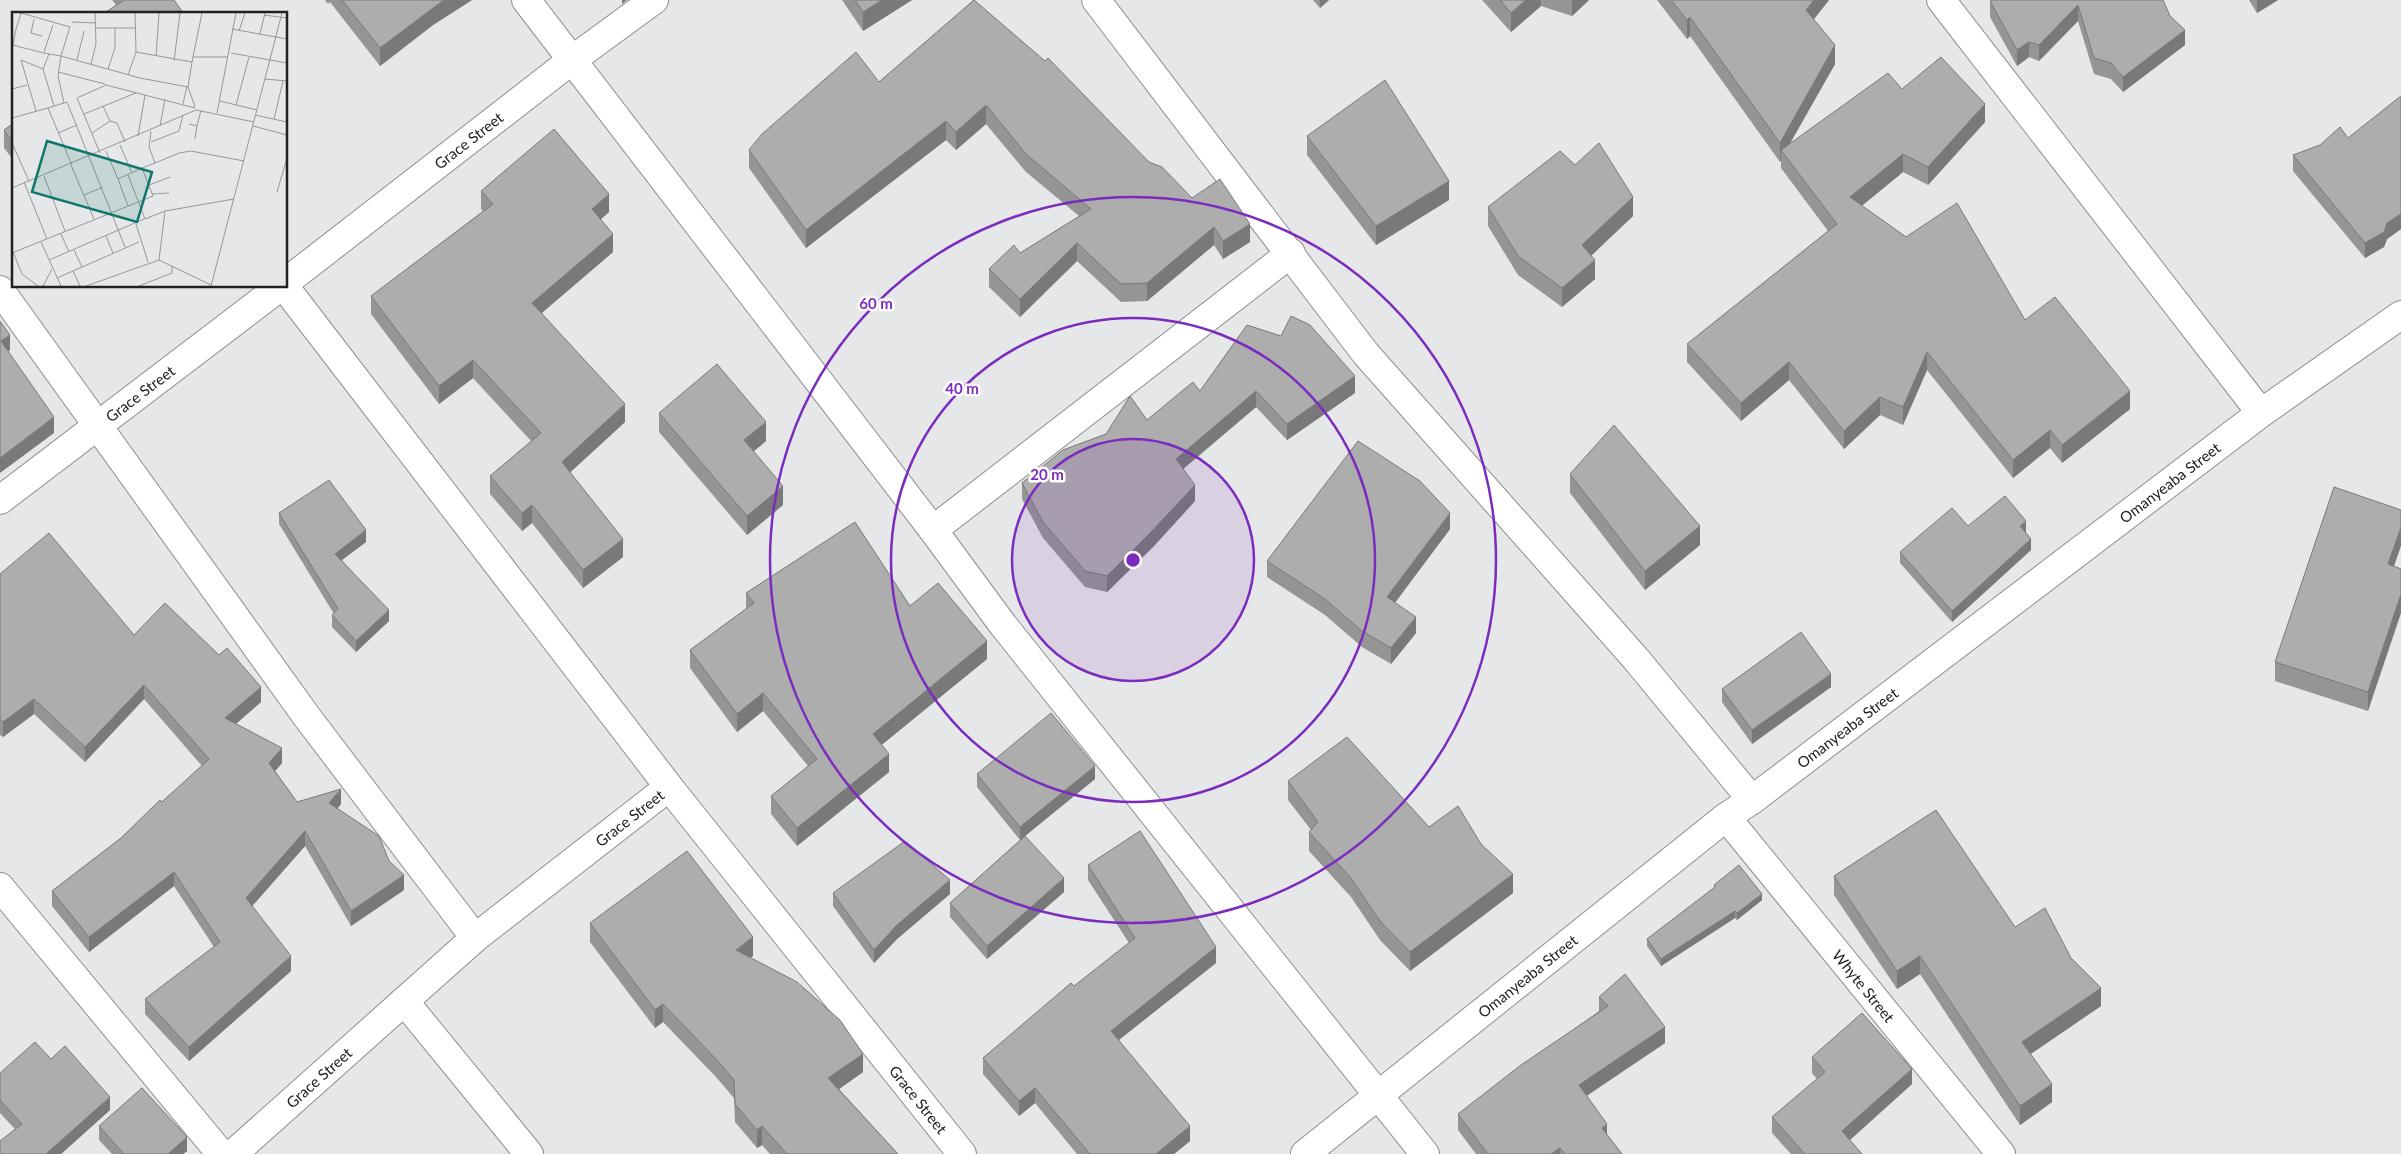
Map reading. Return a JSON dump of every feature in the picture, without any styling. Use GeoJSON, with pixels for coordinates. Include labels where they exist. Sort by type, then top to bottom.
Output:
{"type":"FeatureCollection","features":[{"type":"Feature","properties":{"kind":"street"},"geometry":{"type":"LineString","coordinates":[[526,0],[933,530],[1003,625],[1424,1154]]}},
{"type":"Feature","properties":{"kind":"street","name":"Grace Street"},"geometry":{"type":"LineString","coordinates":[[288,280],[572,60],[654,0]]}},
{"type":"Feature","properties":{"kind":"street"},"geometry":{"type":"LineString","coordinates":[[1096,0],[1291,253],[1366,354],[1636,659],[1752,800]]}},
{"type":"Feature","properties":{"kind":"street"},"geometry":{"type":"LineString","coordinates":[[1941,0],[2261,413]]}},
{"type":"Feature","properties":{"kind":"street"},"geometry":{"type":"LineString","coordinates":[[933,530],[1291,253]]}},
{"type":"Feature","properties":{"kind":"street","name":"Grace Street"},"geometry":{"type":"LineString","coordinates":[[0,500],[279,288]]}},
{"type":"Feature","properties":{"kind":"street"},"geometry":{"type":"LineString","coordinates":[[284,288],[669,787]]}},
{"type":"Feature","properties":{"kind":"street"},"geometry":{"type":"LineString","coordinates":[[0,290],[307,717],[476,938]]}},
{"type":"Feature","properties":{"kind":"street","name":"Omanyeaba Street"},"geometry":{"type":"LineString","coordinates":[[1305,1154],[1726,817],[1752,800],[2261,413],[2401,314]]}},
{"type":"Feature","properties":{"kind":"street","name":"Grace Street"},"geometry":{"type":"LineString","coordinates":[[233,1154],[476,938],[669,787],[962,1154]]}},
{"type":"Feature","properties":{"kind":"street","name":"Whyte Street"},"geometry":{"type":"LineString","coordinates":[[1726,817],[2001,1154]]}},
{"type":"Feature","properties":{"kind":"street"},"geometry":{"type":"LineString","coordinates":[[0,887],[221,1154]]}},
{"type":"Feature","properties":{"kind":"street"},"geometry":{"type":"LineString","coordinates":[[404,1001],[529,1154]]}},
{"type":"Feature","properties":{"kind":"building"},"geometry":{"type":"Polygon","coordinates":[[[124,0],[174,0],[183,12],[106,12],[124,0]]]}},
{"type":"Feature","properties":{"kind":"building"},"geometry":{"type":"Polygon","coordinates":[[[342,0],[444,0],[380,48],[342,0]]]}},
{"type":"Feature","properties":{"kind":"building"},"geometry":{"type":"Polygon","coordinates":[[[855,0],[882,0],[863,12],[855,0]]]}},
{"type":"Feature","properties":{"kind":"building"},"geometry":{"type":"Polygon","coordinates":[[[974,0],[1045,61],[1048,58],[1149,162],[1162,167],[1192,198],[1220,179],[1250,224],[1223,241],[1214,227],[1147,283],[1121,284],[1077,243],[1020,299],[989,269],[1014,245],[1020,253],[1091,209],[1026,154],[986,105],[956,132],[946,121],[806,230],[749,150],[762,134],[856,52],[879,82],[974,0]]]}},
{"type":"Feature","properties":{"kind":"building"},"geometry":{"type":"Polygon","coordinates":[[[1500,0],[1526,0],[1511,13],[1500,0]]]}},
{"type":"Feature","properties":{"kind":"building"},"geometry":{"type":"Polygon","coordinates":[[[1671,0],[1814,0],[1806,10],[1835,45],[1780,143],[1690,17],[1687,20],[1671,0]]]}},
{"type":"Feature","properties":{"kind":"building"},"geometry":{"type":"Polygon","coordinates":[[[2163,0],[2170,16],[2185,30],[2123,77],[2111,63],[2094,58],[2078,5],[2039,45],[2029,42],[2017,50],[1990,1],[2163,0]]]}},
{"type":"Feature","properties":{"kind":"building"},"geometry":{"type":"Polygon","coordinates":[[[1941,57],[1985,104],[1928,167],[1903,154],[1850,197],[1906,237],[1957,203],[2025,320],[2055,297],[2130,391],[2062,445],[2050,430],[2013,460],[1927,352],[1903,407],[1880,397],[1844,431],[1789,362],[1741,403],[1687,344],[1837,224],[1781,150],[1888,73],[1902,89],[1941,57]]]}},
{"type":"Feature","properties":{"kind":"building"},"geometry":{"type":"Polygon","coordinates":[[[1385,80],[1449,181],[1376,226],[1307,136],[1385,80]]]}},
{"type":"Feature","properties":{"kind":"building"},"geometry":{"type":"Polygon","coordinates":[[[2401,96],[2401,214],[2387,223],[2384,232],[2365,243],[2293,155],[2320,145],[2340,127],[2348,138],[2401,96]]]}},
{"type":"Feature","properties":{"kind":"building"},"geometry":{"type":"Polygon","coordinates":[[[12,124],[12,141],[4,130],[12,124]]]}},
{"type":"Feature","properties":{"kind":"building"},"geometry":{"type":"Polygon","coordinates":[[[554,129],[609,194],[592,209],[613,234],[532,303],[625,404],[562,462],[623,539],[583,570],[532,505],[522,513],[490,476],[541,433],[473,360],[439,386],[371,296],[493,204],[481,191],[554,129]]]}},
{"type":"Feature","properties":{"kind":"building"},"geometry":{"type":"Polygon","coordinates":[[[1599,143],[1633,197],[1582,245],[1595,260],[1562,288],[1518,256],[1488,207],[1560,151],[1575,165],[1599,143]]]}},
{"type":"Feature","properties":{"kind":"building"},"geometry":{"type":"Polygon","coordinates":[[[1291,316],[1310,325],[1355,376],[1287,424],[1256,391],[1176,459],[1195,485],[1153,530],[1107,576],[1085,571],[1043,522],[1022,483],[1063,450],[1106,434],[1130,396],[1147,420],[1193,382],[1200,391],[1247,325],[1281,336],[1291,316]]]}},
{"type":"Feature","properties":{"kind":"building"},"geometry":{"type":"Polygon","coordinates":[[[0,321],[10,335],[1,341],[54,417],[0,458],[0,321]]]}},
{"type":"Feature","properties":{"kind":"building"},"geometry":{"type":"Polygon","coordinates":[[[717,364],[766,422],[744,440],[783,486],[747,516],[659,413],[717,364]]]}},
{"type":"Feature","properties":{"kind":"building"},"geometry":{"type":"Polygon","coordinates":[[[1614,425],[1700,526],[1645,571],[1570,474],[1614,425]]]}},
{"type":"Feature","properties":{"kind":"building"},"geometry":{"type":"Polygon","coordinates":[[[1358,441],[1420,481],[1450,513],[1387,597],[1416,617],[1391,648],[1362,631],[1325,599],[1267,561],[1358,441]]]}},
{"type":"Feature","properties":{"kind":"building"},"geometry":{"type":"Polygon","coordinates":[[[329,480],[366,530],[335,554],[389,610],[356,641],[332,615],[338,609],[279,513],[329,480]]]}},
{"type":"Feature","properties":{"kind":"building"},"geometry":{"type":"Polygon","coordinates":[[[2334,487],[2401,510],[2401,527],[2388,564],[2401,569],[2401,594],[2368,692],[2275,662],[2334,487]]]}},
{"type":"Feature","properties":{"kind":"building"},"geometry":{"type":"Polygon","coordinates":[[[2005,496],[2026,521],[2020,526],[2031,539],[1952,611],[1900,552],[1952,508],[1968,526],[2005,496]]]}},
{"type":"Feature","properties":{"kind":"building"},"geometry":{"type":"Polygon","coordinates":[[[855,522],[910,606],[938,583],[987,641],[873,734],[889,754],[797,828],[771,796],[817,759],[763,693],[737,714],[690,650],[754,603],[746,593],[855,522]]]}},
{"type":"Feature","properties":{"kind":"building"},"geometry":{"type":"Polygon","coordinates":[[[49,533],[134,635],[165,603],[219,655],[227,648],[261,687],[225,718],[282,748],[269,763],[297,802],[341,789],[329,803],[379,836],[389,861],[404,875],[351,911],[305,831],[246,898],[291,956],[189,1047],[145,999],[220,942],[174,872],[89,937],[52,891],[121,838],[160,800],[162,802],[209,759],[144,685],[85,747],[34,699],[3,722],[0,720],[0,574],[49,533]]]}},
{"type":"Feature","properties":{"kind":"building"},"geometry":{"type":"Polygon","coordinates":[[[1801,632],[1831,674],[1752,730],[1722,689],[1801,632]]]}},
{"type":"Feature","properties":{"kind":"building"},"geometry":{"type":"Polygon","coordinates":[[[1051,713],[1095,766],[1020,827],[977,774],[1051,713]]]}},
{"type":"Feature","properties":{"kind":"building"},"geometry":{"type":"Polygon","coordinates":[[[1347,737],[1429,827],[1458,806],[1481,844],[1513,874],[1410,952],[1380,921],[1351,878],[1309,832],[1318,822],[1288,781],[1347,737]]]}},
{"type":"Feature","properties":{"kind":"building"},"geometry":{"type":"Polygon","coordinates":[[[1936,810],[2015,927],[2045,908],[2071,958],[2101,988],[2022,1042],[2052,1084],[2020,1106],[1920,956],[1897,971],[1834,876],[1936,810]]]}},
{"type":"Feature","properties":{"kind":"building"},"geometry":{"type":"Polygon","coordinates":[[[1140,831],[1216,947],[1111,1031],[1190,1126],[1156,1154],[1090,1154],[1035,1088],[1019,1101],[983,1058],[1071,983],[1074,986],[1135,938],[1088,865],[1140,831]]]}},
{"type":"Feature","properties":{"kind":"building"},"geometry":{"type":"Polygon","coordinates":[[[1025,836],[1064,878],[987,946],[950,903],[1025,836]]]}},
{"type":"Feature","properties":{"kind":"building"},"geometry":{"type":"Polygon","coordinates":[[[905,841],[950,880],[897,925],[874,950],[833,893],[905,841]]]}},
{"type":"Feature","properties":{"kind":"building"},"geometry":{"type":"Polygon","coordinates":[[[687,851],[753,937],[736,950],[797,982],[840,1020],[863,1054],[828,1078],[898,1154],[787,1154],[762,1126],[757,1130],[735,1104],[734,1080],[663,1004],[655,1010],[590,923],[687,851]]]}},
{"type":"Feature","properties":{"kind":"building"},"geometry":{"type":"Polygon","coordinates":[[[1739,865],[1762,894],[1737,913],[1735,911],[1661,959],[1647,939],[1715,887],[1714,885],[1739,865]]]}},
{"type":"Feature","properties":{"kind":"building"},"geometry":{"type":"Polygon","coordinates":[[[1625,974],[1665,1027],[1579,1085],[1607,1124],[1602,1128],[1622,1154],[1565,1154],[1560,1148],[1551,1154],[1488,1154],[1458,1114],[1521,1065],[1608,1006],[1599,997],[1625,974]]]}},
{"type":"Feature","properties":{"kind":"building"},"geometry":{"type":"Polygon","coordinates":[[[1862,1013],[1912,1069],[1842,1131],[1862,1154],[1805,1154],[1772,1117],[1825,1072],[1812,1057],[1862,1013]]]}},
{"type":"Feature","properties":{"kind":"building"},"geometry":{"type":"Polygon","coordinates":[[[35,1042],[51,1059],[65,1046],[110,1097],[46,1154],[0,1154],[0,1141],[22,1124],[0,1100],[0,1073],[35,1042]]]}},
{"type":"Feature","properties":{"kind":"building"},"geometry":{"type":"Polygon","coordinates":[[[142,1088],[187,1137],[168,1154],[124,1154],[99,1126],[142,1088]]]}}]}
